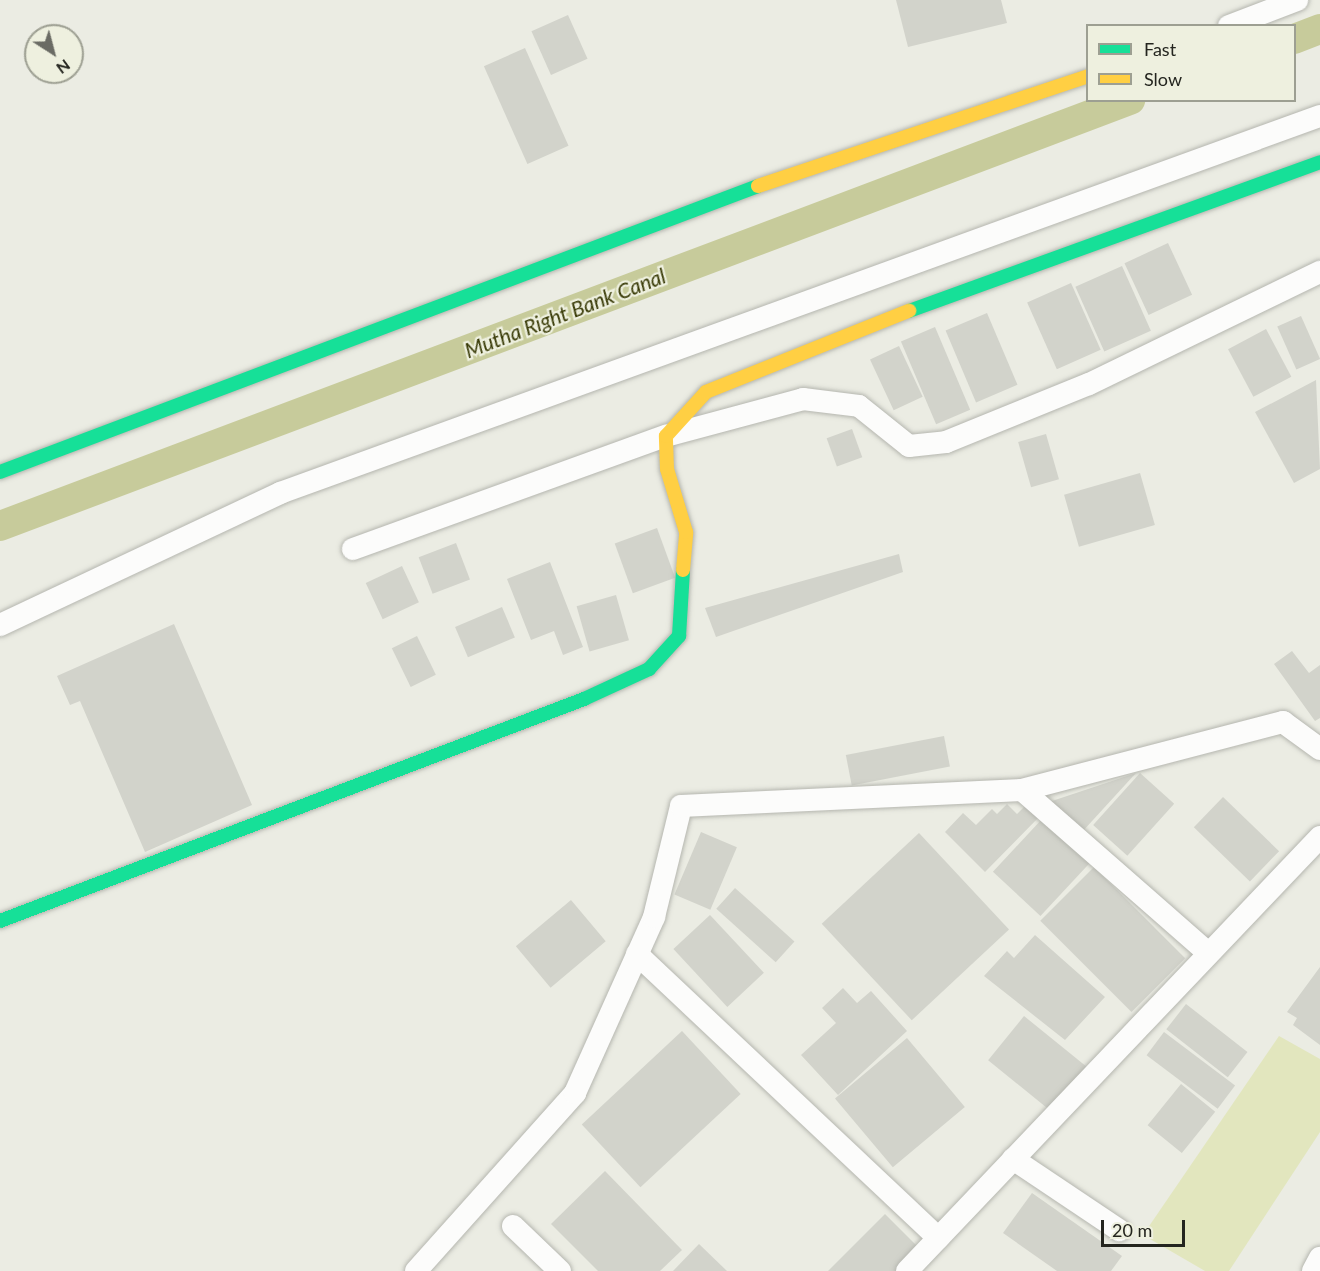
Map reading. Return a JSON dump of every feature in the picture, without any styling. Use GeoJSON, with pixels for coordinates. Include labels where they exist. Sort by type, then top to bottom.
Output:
{"type":"FeatureCollection","features":[{"type":"Feature","properties":{"kind":"street"},"geometry":{"type":"LineString","coordinates":[[1234,24],[1297,0]]}},
{"type":"Feature","properties":{"kind":"street"},"geometry":{"type":"LineString","coordinates":[[0,472],[722,198],[1086,77]]}},
{"type":"Feature","properties":{"kind":"street"},"geometry":{"type":"LineString","coordinates":[[0,625],[280,493],[1320,116]]}},
{"type":"Feature","properties":{"kind":"street"},"geometry":{"type":"LineString","coordinates":[[0,921],[584,699],[649,669],[679,636],[686,532],[668,469],[666,436],[681,414],[726,381],[989,279],[1320,162]]}},
{"type":"Feature","properties":{"kind":"street"},"geometry":{"type":"LineString","coordinates":[[352,549],[666,436],[818,398],[859,406],[909,446],[946,442],[1089,384],[1320,272]]}},
{"type":"Feature","properties":{"kind":"street"},"geometry":{"type":"LineString","coordinates":[[416,1271],[575,1093],[654,917],[681,806],[1022,790],[1283,722],[1320,749]]}},
{"type":"Feature","properties":{"kind":"street"},"geometry":{"type":"LineString","coordinates":[[1022,790],[1208,953]]}},
{"type":"Feature","properties":{"kind":"street"},"geometry":{"type":"LineString","coordinates":[[907,1271],[1320,837]]}},
{"type":"Feature","properties":{"kind":"street"},"geometry":{"type":"LineString","coordinates":[[637,954],[938,1238]]}},
{"type":"Feature","properties":{"kind":"street"},"geometry":{"type":"LineString","coordinates":[[1013,1159],[1119,1230]]}},
{"type":"Feature","properties":{"kind":"street"},"geometry":{"type":"LineString","coordinates":[[513,1226],[560,1271]]}},
{"type":"Feature","properties":{"kind":"street"},"geometry":{"type":"LineString","coordinates":[[1313,1271],[1320,1258]]}},
{"type":"Feature","properties":{"kind":"green space"},"geometry":{"type":"Polygon","coordinates":[[[1279,1036],[1320,1059],[1320,1132],[1229,1271],[1205,1271],[1143,1235],[1279,1036]]]}},
{"type":"Feature","properties":{"kind":"building"},"geometry":{"type":"Polygon","coordinates":[[[896,0],[1001,0],[1007,23],[908,47],[896,0]]]}},
{"type":"Feature","properties":{"kind":"building"},"geometry":{"type":"Polygon","coordinates":[[[568,15],[588,59],[551,75],[531,31],[568,15]]]}},
{"type":"Feature","properties":{"kind":"building"},"geometry":{"type":"Polygon","coordinates":[[[525,48],[569,146],[527,164],[484,66],[525,48]]]}},
{"type":"Feature","properties":{"kind":"building"},"geometry":{"type":"Polygon","coordinates":[[[1168,243],[1192,295],[1149,315],[1124,263],[1168,243]]]}},
{"type":"Feature","properties":{"kind":"building"},"geometry":{"type":"Polygon","coordinates":[[[1122,266],[1151,331],[1104,352],[1075,287],[1122,266]]]}},
{"type":"Feature","properties":{"kind":"building"},"geometry":{"type":"Polygon","coordinates":[[[1071,283],[1101,350],[1057,369],[1027,303],[1071,283]]]}},
{"type":"Feature","properties":{"kind":"building"},"geometry":{"type":"Polygon","coordinates":[[[987,313],[1017,385],[976,402],[946,331],[987,313]]]}},
{"type":"Feature","properties":{"kind":"building"},"geometry":{"type":"Polygon","coordinates":[[[1301,316],[1320,359],[1296,370],[1277,327],[1301,316]]]}},
{"type":"Feature","properties":{"kind":"building"},"geometry":{"type":"Polygon","coordinates":[[[935,327],[970,410],[936,424],[901,341],[935,327]]]}},
{"type":"Feature","properties":{"kind":"building"},"geometry":{"type":"Polygon","coordinates":[[[1266,329],[1291,377],[1253,397],[1228,349],[1266,329]]]}},
{"type":"Feature","properties":{"kind":"building"},"geometry":{"type":"Polygon","coordinates":[[[899,346],[923,397],[894,410],[870,360],[899,346]]]}},
{"type":"Feature","properties":{"kind":"building"},"geometry":{"type":"Polygon","coordinates":[[[1316,380],[1320,469],[1294,483],[1255,412],[1316,380]]]}},
{"type":"Feature","properties":{"kind":"building"},"geometry":{"type":"Polygon","coordinates":[[[852,429],[862,457],[837,466],[827,438],[852,429]]]}},
{"type":"Feature","properties":{"kind":"building"},"geometry":{"type":"Polygon","coordinates":[[[1046,434],[1059,479],[1031,487],[1018,442],[1046,434]]]}},
{"type":"Feature","properties":{"kind":"building"},"geometry":{"type":"Polygon","coordinates":[[[1140,473],[1155,525],[1079,547],[1064,495],[1140,473]]]}},
{"type":"Feature","properties":{"kind":"building"},"geometry":{"type":"Polygon","coordinates":[[[657,528],[675,578],[633,593],[615,543],[657,528]]]}},
{"type":"Feature","properties":{"kind":"building"},"geometry":{"type":"Polygon","coordinates":[[[456,543],[470,579],[433,594],[419,557],[456,543]]]}},
{"type":"Feature","properties":{"kind":"building"},"geometry":{"type":"Polygon","coordinates":[[[899,554],[903,572],[716,637],[705,608],[899,554]]]}},
{"type":"Feature","properties":{"kind":"building"},"geometry":{"type":"Polygon","coordinates":[[[550,562],[583,647],[563,655],[554,631],[531,640],[507,579],[550,562]]]}},
{"type":"Feature","properties":{"kind":"building"},"geometry":{"type":"Polygon","coordinates":[[[402,566],[419,602],[383,619],[366,583],[402,566]]]}},
{"type":"Feature","properties":{"kind":"building"},"geometry":{"type":"Polygon","coordinates":[[[616,595],[629,640],[590,651],[577,606],[616,595]]]}},
{"type":"Feature","properties":{"kind":"building"},"geometry":{"type":"Polygon","coordinates":[[[502,607],[515,637],[468,657],[455,627],[502,607]]]}},
{"type":"Feature","properties":{"kind":"building"},"geometry":{"type":"Polygon","coordinates":[[[174,624],[252,805],[145,852],[80,701],[70,705],[57,676],[174,624]]]}},
{"type":"Feature","properties":{"kind":"building"},"geometry":{"type":"Polygon","coordinates":[[[417,636],[436,675],[411,687],[392,648],[417,636]]]}},
{"type":"Feature","properties":{"kind":"building"},"geometry":{"type":"Polygon","coordinates":[[[1292,651],[1309,673],[1320,665],[1320,718],[1315,721],[1274,664],[1292,651]]]}},
{"type":"Feature","properties":{"kind":"building"},"geometry":{"type":"Polygon","coordinates":[[[944,736],[950,766],[852,786],[846,755],[944,736]]]}},
{"type":"Feature","properties":{"kind":"building"},"geometry":{"type":"Polygon","coordinates":[[[1136,773],[1082,832],[1049,802],[1136,773]]]}},
{"type":"Feature","properties":{"kind":"building"},"geometry":{"type":"Polygon","coordinates":[[[1140,773],[1174,804],[1127,856],[1093,825],[1140,773]]]}},
{"type":"Feature","properties":{"kind":"building"},"geometry":{"type":"Polygon","coordinates":[[[1223,797],[1279,851],[1250,881],[1194,827],[1223,797]]]}},
{"type":"Feature","properties":{"kind":"building"},"geometry":{"type":"Polygon","coordinates":[[[1007,804],[1017,814],[1026,805],[1038,818],[985,872],[945,832],[963,813],[976,825],[992,809],[997,814],[1007,804]]]}},
{"type":"Feature","properties":{"kind":"building"},"geometry":{"type":"Polygon","coordinates":[[[1042,819],[1090,863],[1040,916],[993,872],[1042,819]]]}},
{"type":"Feature","properties":{"kind":"building"},"geometry":{"type":"Polygon","coordinates":[[[701,832],[737,847],[710,910],[674,895],[701,832]]]}},
{"type":"Feature","properties":{"kind":"building"},"geometry":{"type":"Polygon","coordinates":[[[919,833],[1009,930],[912,1020],[822,924],[919,833]]]}},
{"type":"Feature","properties":{"kind":"building"},"geometry":{"type":"Polygon","coordinates":[[[1094,867],[1185,958],[1131,1012],[1040,921],[1094,867]]]}},
{"type":"Feature","properties":{"kind":"building"},"geometry":{"type":"Polygon","coordinates":[[[735,888],[794,942],[776,962],[716,909],[735,888]]]}},
{"type":"Feature","properties":{"kind":"building"},"geometry":{"type":"Polygon","coordinates":[[[571,900],[606,941],[551,988],[516,946],[571,900]]]}},
{"type":"Feature","properties":{"kind":"building"},"geometry":{"type":"Polygon","coordinates":[[[710,915],[764,973],[727,1007],[673,949],[710,915]]]}},
{"type":"Feature","properties":{"kind":"building"},"geometry":{"type":"Polygon","coordinates":[[[1035,935],[1105,997],[1065,1040],[984,976],[1007,951],[1014,958],[1035,935]]]}},
{"type":"Feature","properties":{"kind":"building"},"geometry":{"type":"Polygon","coordinates":[[[1320,967],[1320,1045],[1293,1025],[1297,1018],[1287,1012],[1320,967]]]}},
{"type":"Feature","properties":{"kind":"building"},"geometry":{"type":"Polygon","coordinates":[[[843,988],[857,1003],[871,991],[907,1031],[838,1095],[801,1055],[836,1023],[822,1008],[843,988]]]}},
{"type":"Feature","properties":{"kind":"building"},"geometry":{"type":"Polygon","coordinates":[[[1186,1004],[1247,1052],[1228,1077],[1166,1029],[1186,1004]]]}},
{"type":"Feature","properties":{"kind":"building"},"geometry":{"type":"Polygon","coordinates":[[[1024,1016],[1089,1068],[1053,1113],[988,1060],[1024,1016]]]}},
{"type":"Feature","properties":{"kind":"building"},"geometry":{"type":"Polygon","coordinates":[[[682,1031],[741,1094],[640,1187],[582,1124],[682,1031]]]}},
{"type":"Feature","properties":{"kind":"building"},"geometry":{"type":"Polygon","coordinates":[[[1164,1032],[1235,1086],[1218,1109],[1147,1055],[1164,1032]]]}},
{"type":"Feature","properties":{"kind":"building"},"geometry":{"type":"Polygon","coordinates":[[[907,1038],[965,1107],[893,1167],[835,1098],[907,1038]]]}},
{"type":"Feature","properties":{"kind":"building"},"geometry":{"type":"Polygon","coordinates":[[[1181,1084],[1215,1112],[1182,1153],[1148,1125],[1181,1084]]]}},
{"type":"Feature","properties":{"kind":"building"},"geometry":{"type":"Polygon","coordinates":[[[605,1171],[682,1250],[660,1271],[598,1271],[551,1224],[605,1171]]]}},
{"type":"Feature","properties":{"kind":"building"},"geometry":{"type":"Polygon","coordinates":[[[1032,1193],[1122,1256],[1111,1271],[1057,1271],[1003,1233],[1032,1193]]]}},
{"type":"Feature","properties":{"kind":"building"},"geometry":{"type":"Polygon","coordinates":[[[885,1214],[919,1248],[896,1271],[828,1271],[885,1214]]]}},
{"type":"Feature","properties":{"kind":"building"},"geometry":{"type":"Polygon","coordinates":[[[699,1244],[727,1271],[673,1271],[699,1244]]]}},
{"type":"Feature","properties":{"kind":"waterway","name":"Mutha Right Bank Canal"},"geometry":{"type":"LineString","coordinates":[[1296,38],[1320,29]]}},
{"type":"Feature","properties":{"kind":"waterway","name":"Mutha Right Bank Canal"},"geometry":{"type":"LineString","coordinates":[[0,526],[1125,102]]}},
{"type":"Feature","properties":{"kind":"traffic: fast"},"geometry":{"type":"LineString","coordinates":[[909,311],[1320,162]]}},
{"type":"Feature","properties":{"kind":"traffic: fast"},"geometry":{"type":"LineString","coordinates":[[0,472],[758,186]]}},
{"type":"Feature","properties":{"kind":"traffic: fast"},"geometry":{"type":"LineString","coordinates":[[0,921],[584,699],[649,669],[679,636],[683,570]]}},
{"type":"Feature","properties":{"kind":"traffic: slow"},"geometry":{"type":"LineString","coordinates":[[758,186],[1086,77]]}},
{"type":"Feature","properties":{"kind":"traffic: slow"},"geometry":{"type":"LineString","coordinates":[[683,570],[686,532],[667,469],[666,436],[706,392],[909,311]]}}]}
